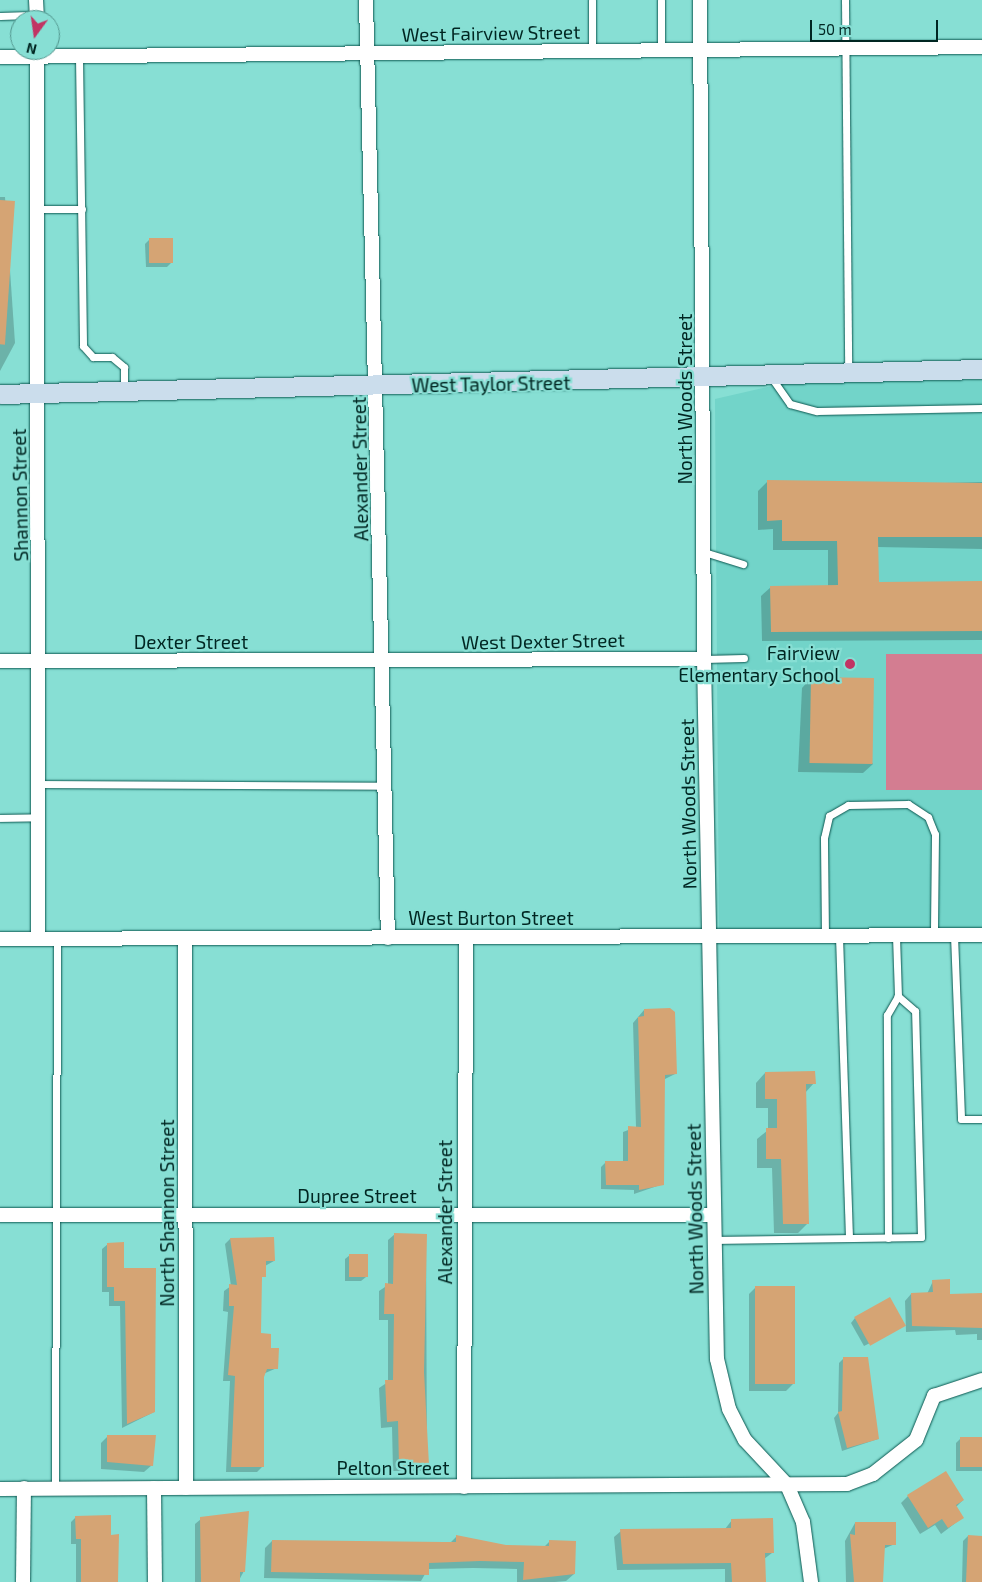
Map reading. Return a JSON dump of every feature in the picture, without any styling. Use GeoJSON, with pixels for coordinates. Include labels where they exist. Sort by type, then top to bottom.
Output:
{"type":"FeatureCollection","features":[{"type":"Feature","properties":{"kind":"main road","name":"West Taylor Street"},"geometry":{"type":"LineString","coordinates":[[0,394],[377,387],[982,370]]}},
{"type":"Feature","properties":{"kind":"street","name":"Alexander Street"},"geometry":{"type":"LineString","coordinates":[[366,0],[366,55],[377,387],[388,938]]}},
{"type":"Feature","properties":{"kind":"street","name":"North Woods Street"},"geometry":{"type":"LineString","coordinates":[[700,0],[704,379],[704,659],[708,936],[714,1215],[720,1382],[745,1440],[786,1485],[803,1522],[811,1582]]}},
{"type":"Feature","properties":{"kind":"street","name":"West Fairview Street"},"geometry":{"type":"LineString","coordinates":[[60,55],[366,55],[700,47],[982,48]]}},
{"type":"Feature","properties":{"kind":"street","name":"Shannon Street"},"geometry":{"type":"LineString","coordinates":[[37,60],[37,393],[41,660],[38,939]]}},
{"type":"Feature","properties":{"kind":"street","name":"West Dexter Street"},"geometry":{"type":"LineString","coordinates":[[381,662],[704,659]]}},
{"type":"Feature","properties":{"kind":"street","name":"Dexter Street"},"geometry":{"type":"LineString","coordinates":[[0,661],[381,662]]}},
{"type":"Feature","properties":{"kind":"street","name":"West Burton Street"},"geometry":{"type":"LineString","coordinates":[[0,939],[982,935]]}},
{"type":"Feature","properties":{"kind":"street","name":"Alexander Street"},"geometry":{"type":"LineString","coordinates":[[464,1487],[466,937]]}},
{"type":"Feature","properties":{"kind":"street","name":"North Shannon Street"},"geometry":{"type":"LineString","coordinates":[[185,938],[186,1488]]}},
{"type":"Feature","properties":{"kind":"street","name":"Dupree Street"},"geometry":{"type":"LineString","coordinates":[[0,1215],[714,1215]]}},
{"type":"Feature","properties":{"kind":"street","name":"Pelton Street"},"geometry":{"type":"LineString","coordinates":[[0,1489],[847,1484],[873,1474],[916,1440],[934,1396],[982,1380]]}},
{"type":"Feature","properties":{"kind":"street"},"geometry":{"type":"LineString","coordinates":[[23,1582],[24,1488]]}},
{"type":"Feature","properties":{"kind":"street"},"geometry":{"type":"LineString","coordinates":[[154,1488],[155,1582]]}},
{"type":"Feature","properties":{"kind":"lane"},"geometry":{"type":"LineString","coordinates":[[592,0],[592,50]]}},
{"type":"Feature","properties":{"kind":"lane"},"geometry":{"type":"LineString","coordinates":[[661,0],[661,48]]}},
{"type":"Feature","properties":{"kind":"lane"},"geometry":{"type":"LineString","coordinates":[[845,0],[848,374]]}},
{"type":"Feature","properties":{"kind":"lane"},"geometry":{"type":"LineString","coordinates":[[79,56],[83,346],[93,357],[112,357],[124,367],[125,392]]}},
{"type":"Feature","properties":{"kind":"lane"},"geometry":{"type":"LineString","coordinates":[[38,210],[82,209]]}},
{"type":"Feature","properties":{"kind":"lane"},"geometry":{"type":"LineString","coordinates":[[770,377],[790,404],[817,411],[982,408]]}},
{"type":"Feature","properties":{"kind":"lane"},"geometry":{"type":"LineString","coordinates":[[704,552],[744,564]]}},
{"type":"Feature","properties":{"kind":"lane"},"geometry":{"type":"LineString","coordinates":[[704,659],[744,658]]}},
{"type":"Feature","properties":{"kind":"lane"},"geometry":{"type":"LineString","coordinates":[[40,784],[384,786]]}},
{"type":"Feature","properties":{"kind":"lane"},"geometry":{"type":"LineString","coordinates":[[825,936],[824,838],[829,816],[848,804],[908,804],[928,817],[934,834],[934,936]]}},
{"type":"Feature","properties":{"kind":"lane"},"geometry":{"type":"LineString","coordinates":[[0,818],[40,818]]}},
{"type":"Feature","properties":{"kind":"lane"},"geometry":{"type":"LineString","coordinates":[[954,935],[962,1119],[982,1119]]}},
{"type":"Feature","properties":{"kind":"lane"},"geometry":{"type":"LineString","coordinates":[[840,936],[849,1238]]}},
{"type":"Feature","properties":{"kind":"lane"},"geometry":{"type":"LineString","coordinates":[[888,1238],[887,1015],[898,996],[896,936]]}},
{"type":"Feature","properties":{"kind":"lane"},"geometry":{"type":"LineString","coordinates":[[56,1488],[57,939]]}},
{"type":"Feature","properties":{"kind":"lane"},"geometry":{"type":"LineString","coordinates":[[715,1240],[921,1237],[915,1011],[898,996]]}},
{"type":"Feature","properties":{"kind":"shaded area","name":"Fairview Elementary School"},"geometry":{"type":"Polygon","coordinates":[[[982,380],[982,929],[719,931],[715,399],[789,382],[982,380]]]}},
{"type":"Feature","properties":{"kind":"shaded area"},"geometry":{"type":"Polygon","coordinates":[[[886,654],[982,654],[982,790],[886,790],[886,654]]]}},
{"type":"Feature","properties":{"kind":"building"},"geometry":{"type":"Polygon","coordinates":[[[0,200],[15,201],[5,345],[0,344],[0,200]]]}},
{"type":"Feature","properties":{"kind":"building"},"geometry":{"type":"Polygon","coordinates":[[[149,238],[173,238],[173,263],[149,263],[149,238]]]}},
{"type":"Feature","properties":{"kind":"building"},"geometry":{"type":"Polygon","coordinates":[[[767,480],[982,483],[982,537],[878,537],[879,582],[982,581],[982,631],[771,632],[770,586],[838,585],[837,541],[782,541],[782,520],[767,521],[767,480]]]}},
{"type":"Feature","properties":{"kind":"building"},"geometry":{"type":"Polygon","coordinates":[[[811,677],[874,678],[872,764],[809,763],[811,677]]]}},
{"type":"Feature","properties":{"kind":"building"},"geometry":{"type":"Polygon","coordinates":[[[670,1008],[675,1012],[677,1074],[665,1075],[664,1185],[639,1190],[639,1185],[606,1185],[605,1161],[628,1161],[628,1126],[641,1127],[638,1017],[644,1016],[644,1009],[670,1008]]]}},
{"type":"Feature","properties":{"kind":"building"},"geometry":{"type":"Polygon","coordinates":[[[815,1071],[816,1084],[806,1084],[809,1224],[783,1224],[781,1159],[766,1159],[766,1128],[777,1128],[777,1099],[765,1099],[765,1072],[815,1071]]]}},
{"type":"Feature","properties":{"kind":"building"},"geometry":{"type":"Polygon","coordinates":[[[394,1233],[427,1234],[424,1372],[429,1465],[399,1466],[398,1421],[387,1422],[385,1380],[393,1380],[394,1314],[384,1314],[385,1283],[393,1284],[394,1233]]]}},
{"type":"Feature","properties":{"kind":"building"},"geometry":{"type":"Polygon","coordinates":[[[274,1237],[275,1261],[266,1261],[266,1277],[262,1277],[261,1333],[271,1334],[271,1348],[279,1348],[278,1369],[267,1369],[264,1377],[264,1467],[231,1467],[235,1376],[228,1375],[234,1306],[229,1306],[229,1284],[237,1285],[230,1238],[274,1237]]]}},
{"type":"Feature","properties":{"kind":"building"},"geometry":{"type":"Polygon","coordinates":[[[124,1242],[124,1268],[156,1268],[155,1412],[127,1424],[125,1301],[114,1301],[114,1287],[107,1287],[107,1243],[124,1242]]]}},
{"type":"Feature","properties":{"kind":"building"},"geometry":{"type":"Polygon","coordinates":[[[349,1254],[368,1254],[368,1277],[349,1277],[349,1254]]]}},
{"type":"Feature","properties":{"kind":"building"},"geometry":{"type":"Polygon","coordinates":[[[950,1279],[950,1294],[982,1293],[982,1328],[912,1326],[911,1293],[933,1292],[932,1280],[950,1279]]]}},
{"type":"Feature","properties":{"kind":"building"},"geometry":{"type":"Polygon","coordinates":[[[755,1286],[795,1286],[795,1384],[755,1384],[755,1286]]]}},
{"type":"Feature","properties":{"kind":"building"},"geometry":{"type":"Polygon","coordinates":[[[890,1297],[906,1326],[870,1346],[854,1317],[890,1297]]]}},
{"type":"Feature","properties":{"kind":"building"},"geometry":{"type":"Polygon","coordinates":[[[843,1357],[868,1357],[879,1439],[847,1448],[838,1412],[842,1411],[843,1357]]]}},
{"type":"Feature","properties":{"kind":"building"},"geometry":{"type":"Polygon","coordinates":[[[107,1435],[156,1435],[153,1466],[107,1462],[107,1435]]]}},
{"type":"Feature","properties":{"kind":"building"},"geometry":{"type":"Polygon","coordinates":[[[960,1437],[982,1437],[982,1467],[960,1467],[960,1437]]]}},
{"type":"Feature","properties":{"kind":"building"},"geometry":{"type":"Polygon","coordinates":[[[946,1471],[964,1500],[956,1505],[964,1518],[948,1528],[942,1519],[928,1528],[907,1495],[946,1471]]]}},
{"type":"Feature","properties":{"kind":"building"},"geometry":{"type":"Polygon","coordinates":[[[249,1511],[245,1572],[240,1572],[240,1582],[201,1582],[200,1517],[249,1511]]]}},
{"type":"Feature","properties":{"kind":"building"},"geometry":{"type":"Polygon","coordinates":[[[111,1515],[111,1535],[119,1534],[118,1582],[81,1582],[81,1539],[76,1539],[75,1516],[111,1515]]]}},
{"type":"Feature","properties":{"kind":"building"},"geometry":{"type":"Polygon","coordinates":[[[773,1518],[774,1553],[765,1553],[766,1582],[732,1582],[731,1563],[623,1564],[620,1529],[731,1528],[731,1519],[773,1518]]]}},
{"type":"Feature","properties":{"kind":"building"},"geometry":{"type":"Polygon","coordinates":[[[855,1522],[896,1522],[896,1545],[885,1545],[883,1582],[854,1582],[850,1534],[855,1535],[855,1522]]]}},
{"type":"Feature","properties":{"kind":"building"},"geometry":{"type":"Polygon","coordinates":[[[456,1535],[506,1545],[549,1546],[549,1540],[576,1541],[575,1574],[523,1580],[524,1562],[480,1561],[429,1563],[429,1575],[271,1572],[272,1540],[456,1542],[456,1535]]]}},
{"type":"Feature","properties":{"kind":"building"},"geometry":{"type":"Polygon","coordinates":[[[968,1535],[982,1536],[982,1582],[966,1582],[968,1535]]]}},
{"type":"Feature","properties":{"kind":"place","name":"Fairview Elementary School"},"geometry":{"type":"Point","coordinates":[850,664]}}]}
